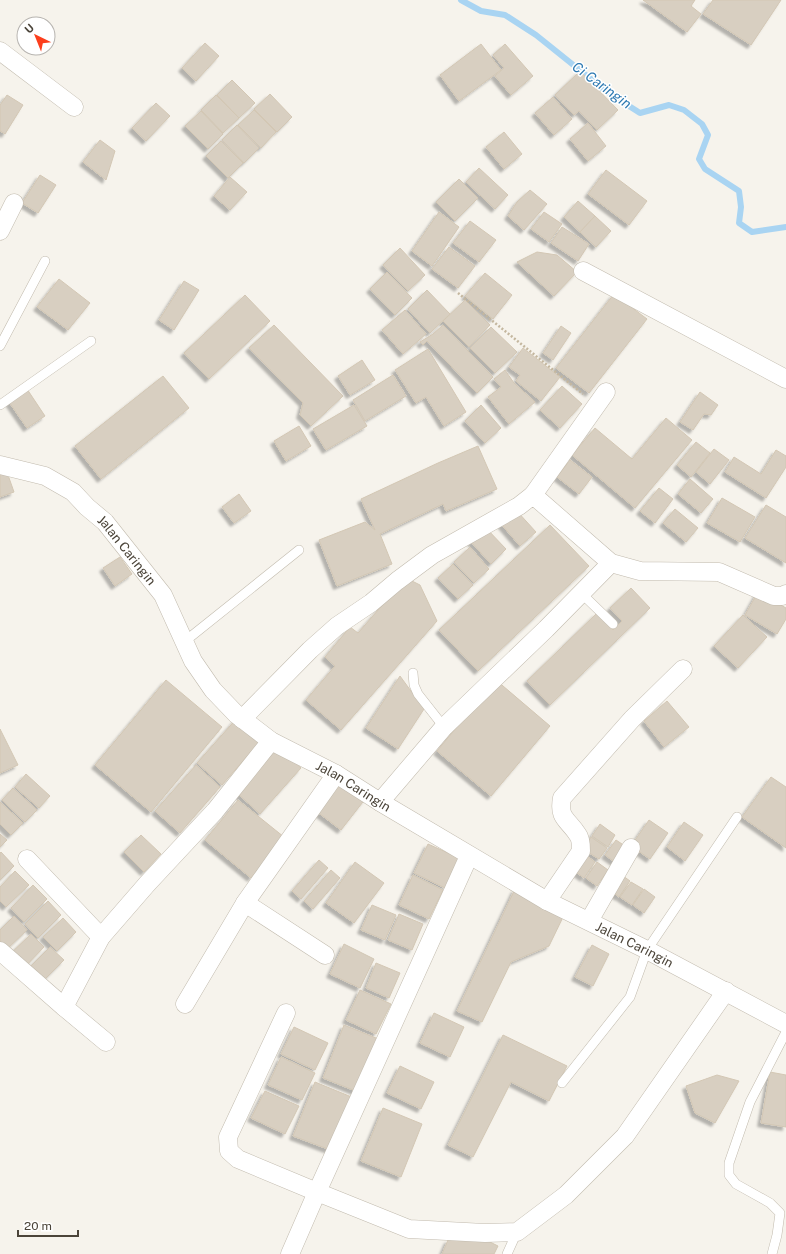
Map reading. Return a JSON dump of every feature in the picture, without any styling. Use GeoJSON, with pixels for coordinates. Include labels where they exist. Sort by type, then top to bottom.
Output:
{"type":"FeatureCollection","features":[{"type":"Feature","properties":{"kind":"street"},"geometry":{"type":"LineString","coordinates":[[0,51],[74,107]]}},
{"type":"Feature","properties":{"kind":"street"},"geometry":{"type":"LineString","coordinates":[[0,231],[14,203]]}},
{"type":"Feature","properties":{"kind":"street"},"geometry":{"type":"LineString","coordinates":[[583,270],[786,379]]}},
{"type":"Feature","properties":{"kind":"street"},"geometry":{"type":"LineString","coordinates":[[242,719],[310,650],[337,626],[371,603],[397,581],[432,555],[519,506],[533,495],[602,399]]}},
{"type":"Feature","properties":{"kind":"street","name":"Jalan Caringin"},"geometry":{"type":"LineString","coordinates":[[0,465],[45,476],[73,492],[105,522],[163,595],[193,661],[213,690],[242,719],[271,741],[336,774],[469,856],[546,901],[647,950],[786,1024]]}},
{"type":"Feature","properties":{"kind":"street"},"geometry":{"type":"LineString","coordinates":[[533,495],[611,563],[640,572],[719,572],[774,596],[782,596],[786,594]]}},
{"type":"Feature","properties":{"kind":"street"},"geometry":{"type":"LineString","coordinates":[[380,802],[444,727],[546,629],[611,563]]}},
{"type":"Feature","properties":{"kind":"street"},"geometry":{"type":"LineString","coordinates":[[546,901],[581,851],[579,836],[563,817],[560,807],[562,798],[632,719],[683,668]]}},
{"type":"Feature","properties":{"kind":"street"},"geometry":{"type":"LineString","coordinates":[[64,1007],[101,936],[215,811],[271,741]]}},
{"type":"Feature","properties":{"kind":"street"},"geometry":{"type":"LineString","coordinates":[[185,1004],[245,903],[336,774]]}},
{"type":"Feature","properties":{"kind":"street"},"geometry":{"type":"LineString","coordinates":[[589,921],[631,848]]}},
{"type":"Feature","properties":{"kind":"street"},"geometry":{"type":"LineString","coordinates":[[290,1254],[469,856]]}},
{"type":"Feature","properties":{"kind":"street"},"geometry":{"type":"LineString","coordinates":[[27,859],[101,936]]}},
{"type":"Feature","properties":{"kind":"street"},"geometry":{"type":"LineString","coordinates":[[245,903],[325,955]]}},
{"type":"Feature","properties":{"kind":"street"},"geometry":{"type":"LineString","coordinates":[[0,951],[106,1042]]}},
{"type":"Feature","properties":{"kind":"street"},"geometry":{"type":"LineString","coordinates":[[286,1012],[228,1137],[229,1150],[238,1159],[409,1229],[485,1233],[517,1232],[566,1195],[625,1136],[726,991]]}},
{"type":"Feature","properties":{"kind":"lane"},"geometry":{"type":"LineString","coordinates":[[0,346],[45,261]]}},
{"type":"Feature","properties":{"kind":"lane"},"geometry":{"type":"LineString","coordinates":[[0,394],[4,403],[91,341]]}},
{"type":"Feature","properties":{"kind":"lane"},"geometry":{"type":"LineString","coordinates":[[184,642],[298,550]]}},
{"type":"Feature","properties":{"kind":"lane"},"geometry":{"type":"LineString","coordinates":[[581,593],[613,624]]}},
{"type":"Feature","properties":{"kind":"lane"},"geometry":{"type":"LineString","coordinates":[[413,673],[414,685],[418,694],[444,727]]}},
{"type":"Feature","properties":{"kind":"lane"},"geometry":{"type":"LineString","coordinates":[[562,1083],[630,998],[647,950],[737,817]]}},
{"type":"Feature","properties":{"kind":"lane"},"geometry":{"type":"LineString","coordinates":[[772,1254],[777,1235],[780,1213],[770,1203],[736,1184],[729,1175],[728,1163],[750,1102],[786,1032]]}},
{"type":"Feature","properties":{"kind":"lane"},"geometry":{"type":"LineString","coordinates":[[507,1254],[517,1232]]}},
{"type":"Feature","properties":{"kind":"path"},"geometry":{"type":"LineString","coordinates":[[458,293],[602,399]]}},
{"type":"Feature","properties":{"kind":"building"},"geometry":{"type":"Polygon","coordinates":[[[643,0],[695,0],[691,6],[701,14],[687,32],[643,0]]]}},
{"type":"Feature","properties":{"kind":"building"},"geometry":{"type":"Polygon","coordinates":[[[713,0],[781,0],[751,45],[703,14],[713,0]]]}},
{"type":"Feature","properties":{"kind":"building"},"geometry":{"type":"Polygon","coordinates":[[[205,43],[219,56],[196,81],[182,68],[205,43]]]}},
{"type":"Feature","properties":{"kind":"building"},"geometry":{"type":"Polygon","coordinates":[[[481,44],[501,70],[459,101],[440,75],[481,44]]]}},
{"type":"Feature","properties":{"kind":"building"},"geometry":{"type":"Polygon","coordinates":[[[505,44],[533,76],[511,95],[495,76],[504,68],[493,55],[505,44]]]}},
{"type":"Feature","properties":{"kind":"building"},"geometry":{"type":"Polygon","coordinates":[[[580,71],[618,110],[597,130],[579,111],[574,115],[555,95],[580,71]]]}},
{"type":"Feature","properties":{"kind":"building"},"geometry":{"type":"Polygon","coordinates":[[[232,80],[255,103],[239,118],[217,95],[232,80]]]}},
{"type":"Feature","properties":{"kind":"building"},"geometry":{"type":"Polygon","coordinates":[[[270,94],[292,117],[277,132],[254,109],[270,94]]]}},
{"type":"Feature","properties":{"kind":"building"},"geometry":{"type":"Polygon","coordinates":[[[7,95],[23,105],[5,134],[0,131],[0,105],[7,95]]]}},
{"type":"Feature","properties":{"kind":"building"},"geometry":{"type":"Polygon","coordinates":[[[216,95],[239,118],[223,133],[201,110],[216,95]]]}},
{"type":"Feature","properties":{"kind":"building"},"geometry":{"type":"Polygon","coordinates":[[[553,97],[572,119],[554,135],[535,113],[553,97]]]}},
{"type":"Feature","properties":{"kind":"building"},"geometry":{"type":"Polygon","coordinates":[[[156,103],[170,116],[146,141],[132,128],[156,103]]]}},
{"type":"Feature","properties":{"kind":"building"},"geometry":{"type":"Polygon","coordinates":[[[254,110],[276,132],[261,148],[238,125],[254,110]]]}},
{"type":"Feature","properties":{"kind":"building"},"geometry":{"type":"Polygon","coordinates":[[[201,111],[223,134],[208,149],[185,126],[201,111]]]}},
{"type":"Feature","properties":{"kind":"building"},"geometry":{"type":"Polygon","coordinates":[[[588,123],[606,146],[588,161],[570,139],[588,123]]]}},
{"type":"Feature","properties":{"kind":"building"},"geometry":{"type":"Polygon","coordinates":[[[237,125],[259,148],[244,163],[222,140],[237,125]]]}},
{"type":"Feature","properties":{"kind":"building"},"geometry":{"type":"Polygon","coordinates":[[[504,132],[522,154],[504,169],[486,147],[504,132]]]}},
{"type":"Feature","properties":{"kind":"building"},"geometry":{"type":"Polygon","coordinates":[[[100,140],[115,151],[106,180],[83,162],[100,140]]]}},
{"type":"Feature","properties":{"kind":"building"},"geometry":{"type":"Polygon","coordinates":[[[221,141],[243,163],[228,178],[206,156],[221,141]]]}},
{"type":"Feature","properties":{"kind":"building"},"geometry":{"type":"Polygon","coordinates":[[[479,168],[508,195],[495,209],[466,182],[479,168]]]}},
{"type":"Feature","properties":{"kind":"building"},"geometry":{"type":"Polygon","coordinates":[[[606,170],[647,201],[629,225],[588,194],[606,170]]]}},
{"type":"Feature","properties":{"kind":"building"},"geometry":{"type":"Polygon","coordinates":[[[40,175],[56,185],[38,213],[22,203],[40,175]]]}},
{"type":"Feature","properties":{"kind":"building"},"geometry":{"type":"Polygon","coordinates":[[[230,177],[247,192],[230,210],[214,196],[230,177]]]}},
{"type":"Feature","properties":{"kind":"building"},"geometry":{"type":"Polygon","coordinates":[[[459,179],[478,198],[455,221],[436,202],[459,179]]]}},
{"type":"Feature","properties":{"kind":"building"},"geometry":{"type":"Polygon","coordinates":[[[530,190],[547,204],[524,230],[508,216],[517,202],[530,190]]]}},
{"type":"Feature","properties":{"kind":"building"},"geometry":{"type":"Polygon","coordinates":[[[578,201],[595,216],[580,232],[564,217],[578,201]]]}},
{"type":"Feature","properties":{"kind":"building"},"geometry":{"type":"Polygon","coordinates":[[[439,212],[459,227],[432,266],[412,251],[439,212]]]}},
{"type":"Feature","properties":{"kind":"building"},"geometry":{"type":"Polygon","coordinates":[[[544,212],[562,224],[549,242],[531,229],[544,212]]]}},
{"type":"Feature","properties":{"kind":"building"},"geometry":{"type":"Polygon","coordinates":[[[595,216],[611,231],[596,247],[580,232],[595,216]]]}},
{"type":"Feature","properties":{"kind":"building"},"geometry":{"type":"Polygon","coordinates":[[[470,221],[496,240],[479,262],[453,243],[470,221]]]}},
{"type":"Feature","properties":{"kind":"building"},"geometry":{"type":"Polygon","coordinates":[[[562,227],[589,244],[578,261],[551,243],[562,227]]]}},
{"type":"Feature","properties":{"kind":"building"},"geometry":{"type":"Polygon","coordinates":[[[449,247],[475,266],[458,288],[432,269],[449,247]]]}},
{"type":"Feature","properties":{"kind":"building"},"geometry":{"type":"Polygon","coordinates":[[[400,248],[425,275],[408,291],[383,265],[400,248]]]}},
{"type":"Feature","properties":{"kind":"building"},"geometry":{"type":"Polygon","coordinates":[[[537,252],[557,255],[577,272],[554,296],[517,262],[537,252]]]}},
{"type":"Feature","properties":{"kind":"building"},"geometry":{"type":"Polygon","coordinates":[[[387,272],[412,298],[395,315],[370,289],[387,272]]]}},
{"type":"Feature","properties":{"kind":"building"},"geometry":{"type":"Polygon","coordinates":[[[485,273],[512,295],[493,319],[465,296],[485,273]]]}},
{"type":"Feature","properties":{"kind":"building"},"geometry":{"type":"Polygon","coordinates":[[[59,279],[90,303],[68,330],[37,307],[59,279]]]}},
{"type":"Feature","properties":{"kind":"building"},"geometry":{"type":"Polygon","coordinates":[[[184,281],[199,290],[174,330],[159,320],[184,281]]]}},
{"type":"Feature","properties":{"kind":"building"},"geometry":{"type":"Polygon","coordinates":[[[427,290],[450,314],[430,333],[408,309],[427,290]]]}},
{"type":"Feature","properties":{"kind":"building"},"geometry":{"type":"Polygon","coordinates":[[[614,294],[647,319],[589,393],[556,368],[614,294]]]}},
{"type":"Feature","properties":{"kind":"building"},"geometry":{"type":"Polygon","coordinates":[[[245,295],[270,321],[209,379],[184,353],[245,295]]]}},
{"type":"Feature","properties":{"kind":"building"},"geometry":{"type":"Polygon","coordinates":[[[465,300],[490,325],[469,347],[443,321],[465,300]]]}},
{"type":"Feature","properties":{"kind":"building"},"geometry":{"type":"Polygon","coordinates":[[[405,310],[426,334],[403,354],[382,330],[405,310]]]}},
{"type":"Feature","properties":{"kind":"building"},"geometry":{"type":"Polygon","coordinates":[[[274,325],[343,396],[311,426],[300,415],[303,403],[249,348],[274,325]]]}},
{"type":"Feature","properties":{"kind":"building"},"geometry":{"type":"Polygon","coordinates":[[[443,325],[493,377],[477,393],[427,341],[423,345],[420,342],[433,334],[443,325]]]}},
{"type":"Feature","properties":{"kind":"building"},"geometry":{"type":"Polygon","coordinates":[[[561,326],[571,333],[553,360],[543,353],[561,326]]]}},
{"type":"Feature","properties":{"kind":"building"},"geometry":{"type":"Polygon","coordinates":[[[491,327],[517,352],[495,373],[470,348],[491,327]]]}},
{"type":"Feature","properties":{"kind":"building"},"geometry":{"type":"Polygon","coordinates":[[[523,348],[560,377],[541,401],[516,381],[520,375],[509,367],[523,348]]]}},
{"type":"Feature","properties":{"kind":"building"},"geometry":{"type":"Polygon","coordinates":[[[428,349],[466,412],[444,426],[426,397],[416,403],[395,370],[428,349]]]}},
{"type":"Feature","properties":{"kind":"building"},"geometry":{"type":"Polygon","coordinates":[[[362,360],[375,380],[350,395],[338,376],[362,360]]]}},
{"type":"Feature","properties":{"kind":"building"},"geometry":{"type":"Polygon","coordinates":[[[505,370],[514,383],[535,402],[509,424],[488,397],[501,387],[494,379],[505,370]]]}},
{"type":"Feature","properties":{"kind":"building"},"geometry":{"type":"Polygon","coordinates":[[[393,375],[406,396],[365,421],[353,400],[393,375]]]}},
{"type":"Feature","properties":{"kind":"building"},"geometry":{"type":"Polygon","coordinates":[[[163,376],[189,408],[101,479],[75,446],[163,376]]]}},
{"type":"Feature","properties":{"kind":"building"},"geometry":{"type":"Polygon","coordinates":[[[562,386],[582,404],[560,428],[540,410],[562,386]]]}},
{"type":"Feature","properties":{"kind":"building"},"geometry":{"type":"Polygon","coordinates":[[[27,389],[45,416],[27,428],[9,402],[27,389]]]}},
{"type":"Feature","properties":{"kind":"building"},"geometry":{"type":"Polygon","coordinates":[[[700,392],[718,405],[711,415],[704,414],[693,430],[680,422],[700,392]]]}},
{"type":"Feature","properties":{"kind":"building"},"geometry":{"type":"Polygon","coordinates":[[[354,405],[367,426],[326,450],[313,429],[354,405]]]}},
{"type":"Feature","properties":{"kind":"building"},"geometry":{"type":"Polygon","coordinates":[[[481,405],[501,428],[485,443],[465,421],[481,405]]]}},
{"type":"Feature","properties":{"kind":"building"},"geometry":{"type":"Polygon","coordinates":[[[666,418],[692,440],[635,508],[572,455],[595,428],[632,459],[666,418]]]}},
{"type":"Feature","properties":{"kind":"building"},"geometry":{"type":"Polygon","coordinates":[[[299,426],[311,446],[286,461],[274,441],[299,426]]]}},
{"type":"Feature","properties":{"kind":"building"},"geometry":{"type":"Polygon","coordinates":[[[696,442],[710,453],[691,477],[677,465],[696,442]]]}},
{"type":"Feature","properties":{"kind":"building"},"geometry":{"type":"Polygon","coordinates":[[[478,446],[497,489],[446,511],[443,504],[380,534],[392,564],[337,586],[319,540],[365,522],[375,530],[361,499],[478,446]]]}},
{"type":"Feature","properties":{"kind":"building"},"geometry":{"type":"Polygon","coordinates":[[[714,449],[729,460],[710,484],[696,472],[714,449]]]}},
{"type":"Feature","properties":{"kind":"building"},"geometry":{"type":"Polygon","coordinates":[[[776,450],[786,456],[786,467],[766,498],[725,472],[734,457],[761,474],[776,450]]]}},
{"type":"Feature","properties":{"kind":"building"},"geometry":{"type":"Polygon","coordinates":[[[570,460],[592,477],[579,494],[557,477],[570,460]]]}},
{"type":"Feature","properties":{"kind":"building"},"geometry":{"type":"Polygon","coordinates":[[[0,470],[8,475],[14,492],[0,497],[0,470]]]}},
{"type":"Feature","properties":{"kind":"building"},"geometry":{"type":"Polygon","coordinates":[[[690,479],[713,499],[701,513],[678,494],[690,479]]]}},
{"type":"Feature","properties":{"kind":"building"},"geometry":{"type":"Polygon","coordinates":[[[659,488],[673,499],[655,523],[640,511],[659,488]]]}},
{"type":"Feature","properties":{"kind":"building"},"geometry":{"type":"Polygon","coordinates":[[[239,494],[251,511],[234,523],[222,507],[239,494]]]}},
{"type":"Feature","properties":{"kind":"building"},"geometry":{"type":"Polygon","coordinates":[[[722,498],[755,517],[740,542],[707,523],[722,498]]]}},
{"type":"Feature","properties":{"kind":"building"},"geometry":{"type":"Polygon","coordinates":[[[766,505],[786,517],[786,563],[745,538],[766,505]]]}},
{"type":"Feature","properties":{"kind":"building"},"geometry":{"type":"Polygon","coordinates":[[[675,509],[698,528],[686,542],[663,523],[675,509]]]}},
{"type":"Feature","properties":{"kind":"building"},"geometry":{"type":"Polygon","coordinates":[[[516,510],[536,532],[520,546],[501,524],[516,510]]]}},
{"type":"Feature","properties":{"kind":"building"},"geometry":{"type":"Polygon","coordinates":[[[550,525],[589,566],[478,671],[439,630],[550,525]]]}},
{"type":"Feature","properties":{"kind":"building"},"geometry":{"type":"Polygon","coordinates":[[[486,528],[506,549],[491,564],[471,542],[486,528]]]}},
{"type":"Feature","properties":{"kind":"building"},"geometry":{"type":"Polygon","coordinates":[[[470,547],[489,569],[474,583],[454,562],[470,547]]]}},
{"type":"Feature","properties":{"kind":"building"},"geometry":{"type":"Polygon","coordinates":[[[120,557],[132,574],[115,586],[103,568],[120,557]]]}},
{"type":"Feature","properties":{"kind":"building"},"geometry":{"type":"Polygon","coordinates":[[[453,564],[473,585],[458,599],[438,578],[453,564]]]}},
{"type":"Feature","properties":{"kind":"building"},"geometry":{"type":"Polygon","coordinates":[[[406,578],[420,585],[437,621],[341,730],[306,700],[335,666],[325,657],[350,627],[358,633],[406,578]]]}},
{"type":"Feature","properties":{"kind":"building"},"geometry":{"type":"Polygon","coordinates":[[[631,588],[650,608],[550,705],[527,681],[597,613],[613,630],[622,621],[610,608],[631,588]]]}},
{"type":"Feature","properties":{"kind":"building"},"geometry":{"type":"Polygon","coordinates":[[[758,592],[786,608],[786,619],[777,634],[745,615],[758,592]]]}},
{"type":"Feature","properties":{"kind":"building"},"geometry":{"type":"Polygon","coordinates":[[[743,615],[767,637],[738,668],[714,646],[743,615]]]}},
{"type":"Feature","properties":{"kind":"building"},"geometry":{"type":"Polygon","coordinates":[[[400,676],[424,709],[398,749],[366,728],[400,676]]]}},
{"type":"Feature","properties":{"kind":"building"},"geometry":{"type":"Polygon","coordinates":[[[166,680],[222,727],[151,812],[95,765],[166,680]]]}},
{"type":"Feature","properties":{"kind":"building"},"geometry":{"type":"Polygon","coordinates":[[[496,680],[550,726],[491,796],[437,751],[496,680]]]}},
{"type":"Feature","properties":{"kind":"building"},"geometry":{"type":"Polygon","coordinates":[[[667,701],[689,727],[664,747],[644,721],[667,701]]]}},
{"type":"Feature","properties":{"kind":"building"},"geometry":{"type":"Polygon","coordinates":[[[238,717],[262,739],[222,785],[197,763],[238,717]]]}},
{"type":"Feature","properties":{"kind":"building"},"geometry":{"type":"Polygon","coordinates":[[[0,729],[18,765],[0,773],[0,729]]]}},
{"type":"Feature","properties":{"kind":"building"},"geometry":{"type":"Polygon","coordinates":[[[276,746],[301,768],[260,814],[236,792],[276,746]]]}},
{"type":"Feature","properties":{"kind":"building"},"geometry":{"type":"Polygon","coordinates":[[[196,765],[220,787],[180,833],[155,811],[196,765]]]}},
{"type":"Feature","properties":{"kind":"building"},"geometry":{"type":"Polygon","coordinates":[[[26,774],[50,796],[39,808],[15,787],[26,774]]]}},
{"type":"Feature","properties":{"kind":"building"},"geometry":{"type":"Polygon","coordinates":[[[771,777],[786,787],[786,848],[742,817],[771,777]]]}},
{"type":"Feature","properties":{"kind":"building"},"geometry":{"type":"Polygon","coordinates":[[[341,779],[366,798],[341,830],[316,811],[341,779]]]}},
{"type":"Feature","properties":{"kind":"building"},"geometry":{"type":"Polygon","coordinates":[[[13,788],[37,810],[25,822],[2,800],[13,788]]]}},
{"type":"Feature","properties":{"kind":"building"},"geometry":{"type":"Polygon","coordinates":[[[238,800],[284,837],[251,878],[205,840],[238,800]]]}},
{"type":"Feature","properties":{"kind":"building"},"geometry":{"type":"Polygon","coordinates":[[[0,802],[23,823],[11,835],[0,824],[0,802]]]}},
{"type":"Feature","properties":{"kind":"building"},"geometry":{"type":"Polygon","coordinates":[[[649,820],[668,833],[650,859],[631,846],[649,820]]]}},
{"type":"Feature","properties":{"kind":"building"},"geometry":{"type":"Polygon","coordinates":[[[684,822],[703,835],[685,861],[667,847],[684,822]]]}},
{"type":"Feature","properties":{"kind":"building"},"geometry":{"type":"Polygon","coordinates":[[[600,824],[615,835],[608,847],[592,836],[600,824]]]}},
{"type":"Feature","properties":{"kind":"building"},"geometry":{"type":"Polygon","coordinates":[[[0,834],[7,840],[0,847],[0,834]]]}},
{"type":"Feature","properties":{"kind":"building"},"geometry":{"type":"Polygon","coordinates":[[[141,835],[161,854],[144,872],[124,852],[141,835]]]}},
{"type":"Feature","properties":{"kind":"building"},"geometry":{"type":"Polygon","coordinates":[[[591,837],[607,848],[599,859],[583,849],[591,837]]]}},
{"type":"Feature","properties":{"kind":"building"},"geometry":{"type":"Polygon","coordinates":[[[616,840],[628,848],[616,863],[605,855],[616,840]]]}},
{"type":"Feature","properties":{"kind":"building"},"geometry":{"type":"Polygon","coordinates":[[[428,844],[459,858],[445,888],[414,873],[428,844]]]}},
{"type":"Feature","properties":{"kind":"building"},"geometry":{"type":"Polygon","coordinates":[[[1,852],[14,866],[0,880],[0,853],[1,852]]]}},
{"type":"Feature","properties":{"kind":"building"},"geometry":{"type":"Polygon","coordinates":[[[584,854],[595,862],[584,878],[573,870],[584,854]]]}},
{"type":"Feature","properties":{"kind":"building"},"geometry":{"type":"Polygon","coordinates":[[[319,860],[328,868],[301,899],[292,891],[319,860]]]}},
{"type":"Feature","properties":{"kind":"building"},"geometry":{"type":"Polygon","coordinates":[[[355,862],[384,883],[354,923],[326,903],[355,862]]]}},
{"type":"Feature","properties":{"kind":"building"},"geometry":{"type":"Polygon","coordinates":[[[597,862],[608,870],[597,886],[586,878],[597,862]]]}},
{"type":"Feature","properties":{"kind":"building"},"geometry":{"type":"Polygon","coordinates":[[[331,870],[340,878],[313,909],[304,901],[331,870]]]}},
{"type":"Feature","properties":{"kind":"building"},"geometry":{"type":"Polygon","coordinates":[[[15,871],[29,885],[6,907],[0,901],[0,887],[15,871]]]}},
{"type":"Feature","properties":{"kind":"building"},"geometry":{"type":"Polygon","coordinates":[[[619,873],[630,881],[619,897],[608,889],[619,873]]]}},
{"type":"Feature","properties":{"kind":"building"},"geometry":{"type":"Polygon","coordinates":[[[413,875],[443,890],[429,919],[399,905],[413,875]]]}},
{"type":"Feature","properties":{"kind":"building"},"geometry":{"type":"Polygon","coordinates":[[[631,882],[643,889],[632,905],[620,897],[631,882]]]}},
{"type":"Feature","properties":{"kind":"building"},"geometry":{"type":"Polygon","coordinates":[[[33,885],[47,899],[24,922],[11,908],[33,885]]]}},
{"type":"Feature","properties":{"kind":"building"},"geometry":{"type":"Polygon","coordinates":[[[515,889],[565,913],[549,946],[511,962],[482,1022],[457,1011],[515,889]]]}},
{"type":"Feature","properties":{"kind":"building"},"geometry":{"type":"Polygon","coordinates":[[[644,889],[655,897],[644,913],[633,905],[644,889]]]}},
{"type":"Feature","properties":{"kind":"building"},"geometry":{"type":"Polygon","coordinates":[[[48,901],[61,915],[38,938],[25,924],[48,901]]]}},
{"type":"Feature","properties":{"kind":"building"},"geometry":{"type":"Polygon","coordinates":[[[372,905],[396,915],[385,940],[361,930],[372,905]]]}},
{"type":"Feature","properties":{"kind":"building"},"geometry":{"type":"Polygon","coordinates":[[[399,914],[423,924],[412,950],[388,940],[399,914]]]}},
{"type":"Feature","properties":{"kind":"building"},"geometry":{"type":"Polygon","coordinates":[[[14,916],[27,930],[4,952],[0,948],[0,930],[14,916]]]}},
{"type":"Feature","properties":{"kind":"building"},"geometry":{"type":"Polygon","coordinates":[[[63,918],[76,932],[57,951],[43,937],[63,918]]]}},
{"type":"Feature","properties":{"kind":"building"},"geometry":{"type":"Polygon","coordinates":[[[31,934],[44,947],[22,970],[8,956],[31,934]]]}},
{"type":"Feature","properties":{"kind":"building"},"geometry":{"type":"Polygon","coordinates":[[[344,944],[374,959],[360,988],[330,974],[344,944]]]}},
{"type":"Feature","properties":{"kind":"building"},"geometry":{"type":"Polygon","coordinates":[[[592,945],[609,954],[593,986],[575,977],[592,945]]]}},
{"type":"Feature","properties":{"kind":"building"},"geometry":{"type":"Polygon","coordinates":[[[50,947],[64,960],[41,983],[28,969],[50,947]]]}},
{"type":"Feature","properties":{"kind":"building"},"geometry":{"type":"Polygon","coordinates":[[[376,963],[400,973],[389,998],[366,988],[376,963]]]}},
{"type":"Feature","properties":{"kind":"building"},"geometry":{"type":"Polygon","coordinates":[[[360,990],[391,1004],[376,1034],[346,1020],[360,990]]]}},
{"type":"Feature","properties":{"kind":"building"},"geometry":{"type":"Polygon","coordinates":[[[434,1013],[464,1027],[450,1057],[420,1043],[434,1013]]]}},
{"type":"Feature","properties":{"kind":"building"},"geometry":{"type":"Polygon","coordinates":[[[344,1025],[381,1040],[358,1092],[323,1078],[344,1025]]]}},
{"type":"Feature","properties":{"kind":"building"},"geometry":{"type":"Polygon","coordinates":[[[294,1027],[328,1043],[315,1070],[281,1054],[294,1027]]]}},
{"type":"Feature","properties":{"kind":"building"},"geometry":{"type":"Polygon","coordinates":[[[503,1035],[567,1066],[549,1101],[511,1082],[473,1157],[448,1145],[503,1035]]]}},
{"type":"Feature","properties":{"kind":"building"},"geometry":{"type":"Polygon","coordinates":[[[281,1057],[315,1073],[302,1100],[268,1085],[281,1057]]]}},
{"type":"Feature","properties":{"kind":"building"},"geometry":{"type":"Polygon","coordinates":[[[400,1066],[434,1082],[421,1109],[387,1093],[400,1066]]]}},
{"type":"Feature","properties":{"kind":"building"},"geometry":{"type":"Polygon","coordinates":[[[770,1072],[786,1075],[786,1127],[761,1123],[770,1072]]]}},
{"type":"Feature","properties":{"kind":"building"},"geometry":{"type":"Polygon","coordinates":[[[717,1075],[739,1081],[715,1123],[695,1113],[686,1086],[717,1075]]]}},
{"type":"Feature","properties":{"kind":"building"},"geometry":{"type":"Polygon","coordinates":[[[315,1082],[354,1098],[333,1151],[293,1136],[315,1082]]]}},
{"type":"Feature","properties":{"kind":"building"},"geometry":{"type":"Polygon","coordinates":[[[265,1091],[299,1106],[285,1134],[251,1118],[265,1091]]]}},
{"type":"Feature","properties":{"kind":"building"},"geometry":{"type":"Polygon","coordinates":[[[383,1108],[422,1124],[401,1177],[361,1161],[383,1108]]]}},
{"type":"Feature","properties":{"kind":"building"},"geometry":{"type":"Polygon","coordinates":[[[448,1240],[488,1241],[498,1246],[494,1254],[442,1254],[448,1240]]]}},
{"type":"Feature","properties":{"kind":"waterway","name":"Ci Caringin"},"geometry":{"type":"LineString","coordinates":[[461,0],[481,11],[505,15],[536,35],[607,92],[640,113],[669,105],[684,110],[702,124],[708,135],[699,159],[705,169],[739,191],[741,207],[739,223],[752,232],[786,227]]}}]}
